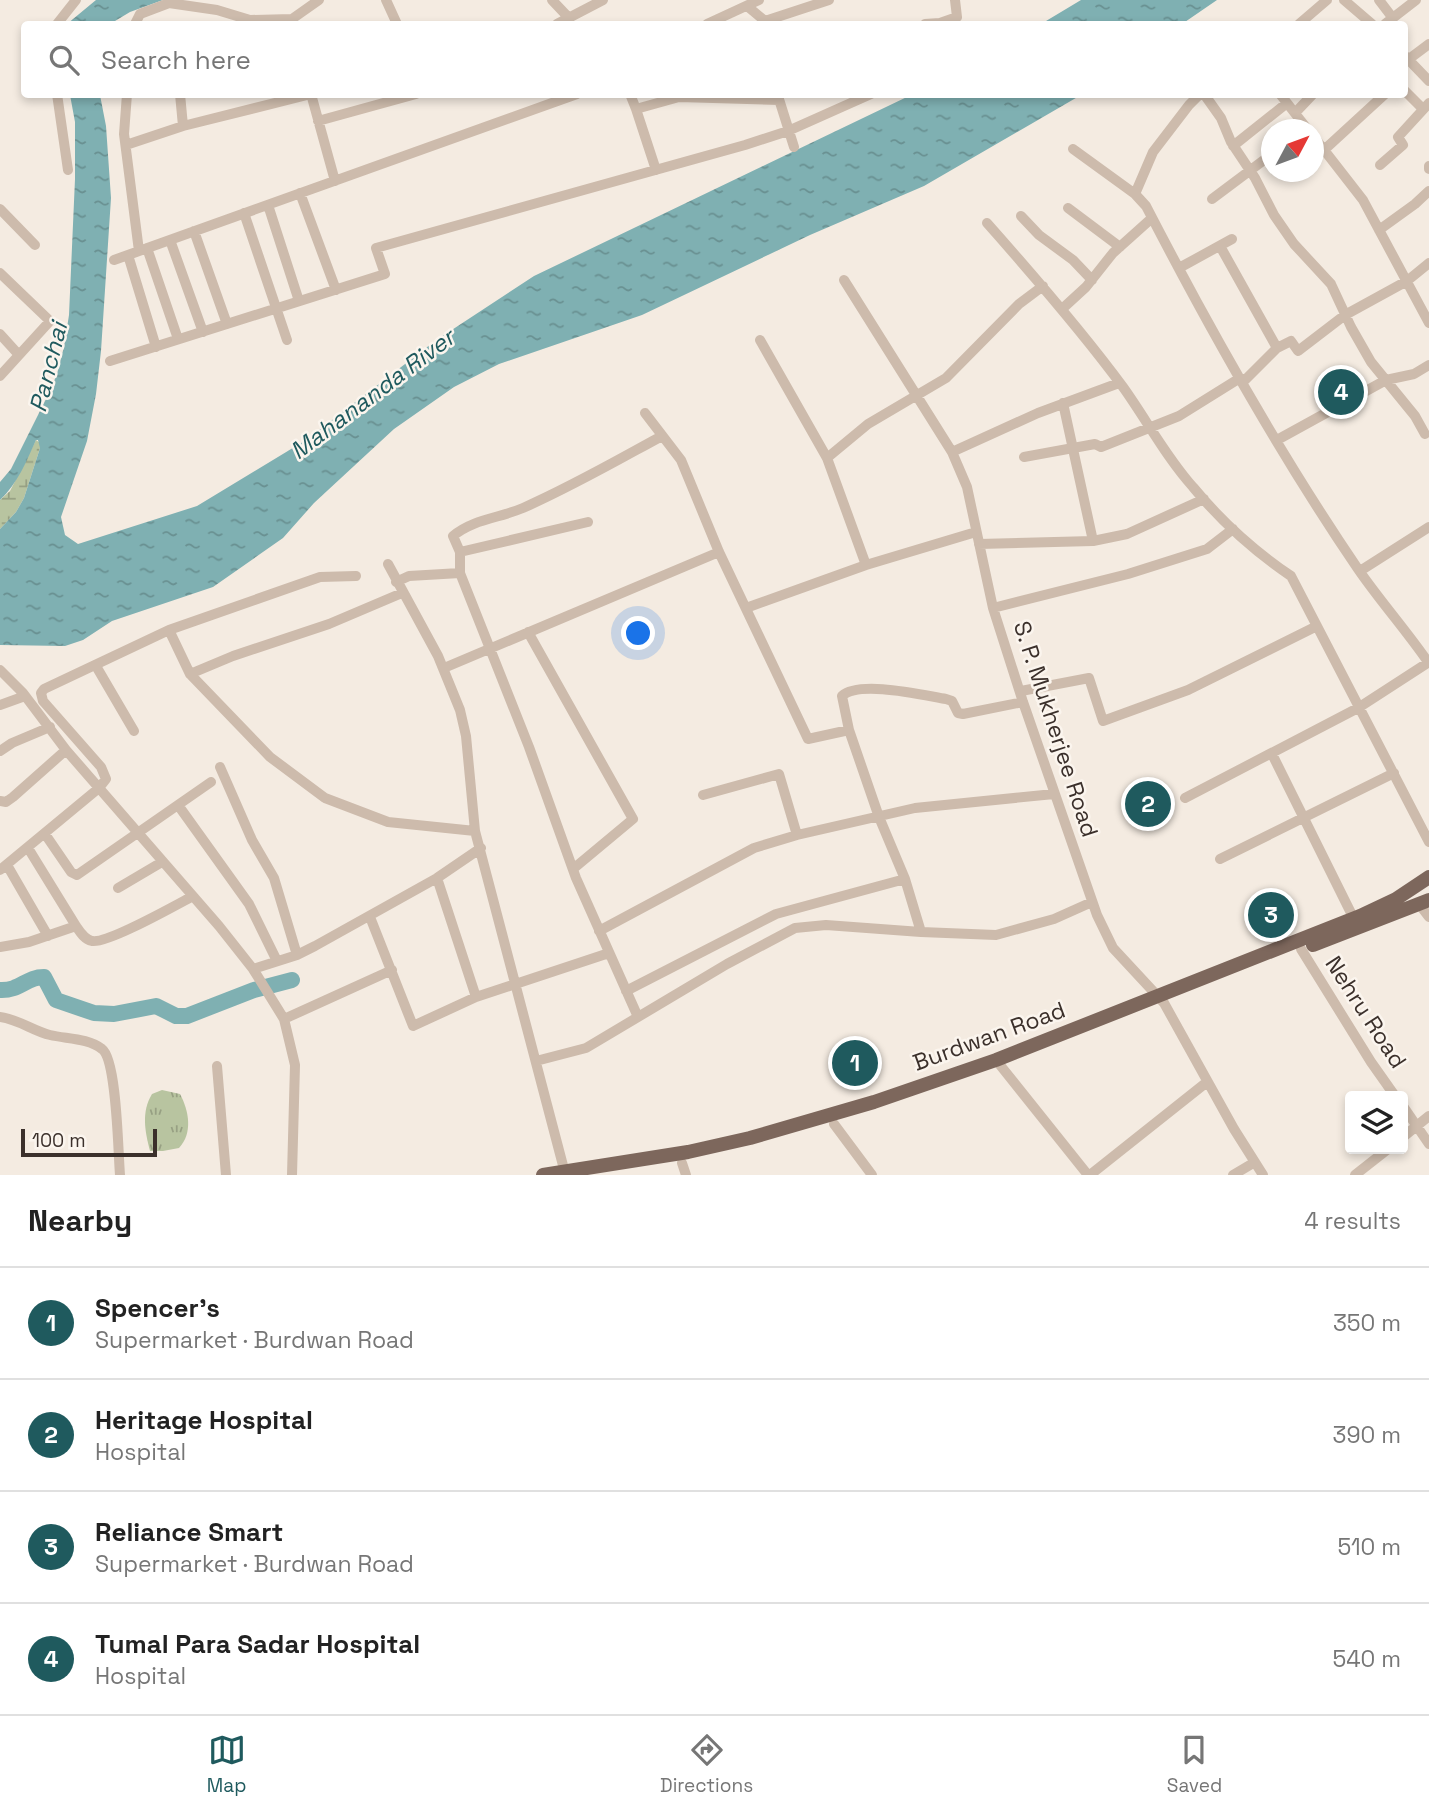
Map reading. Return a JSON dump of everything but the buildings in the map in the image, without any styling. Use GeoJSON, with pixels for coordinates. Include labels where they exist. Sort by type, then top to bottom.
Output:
{"type":"FeatureCollection","features":[{"type":"Feature","properties":{"kind":"main road","name":"Burdwan Road"},"geometry":{"type":"LineString","coordinates":[[1299,945],[1396,899],[1429,877]]}},
{"type":"Feature","properties":{"kind":"main road","name":"Burdwan Road"},"geometry":{"type":"LineString","coordinates":[[612,1175],[684,1169],[895,1105],[1299,945],[1424,902]]}},
{"type":"Feature","properties":{"kind":"main road","name":"Burdwan Road"},"geometry":{"type":"LineString","coordinates":[[543,1175],[688,1152],[750,1138],[998,1063]]}},
{"type":"Feature","properties":{"kind":"street"},"geometry":{"type":"LineString","coordinates":[[59,21],[76,0]]}},
{"type":"Feature","properties":{"kind":"street"},"geometry":{"type":"LineString","coordinates":[[293,21],[319,0]]}},
{"type":"Feature","properties":{"kind":"street"},"geometry":{"type":"LineString","coordinates":[[386,0],[396,21]]}},
{"type":"Feature","properties":{"kind":"street"},"geometry":{"type":"LineString","coordinates":[[552,0],[569,18]]}},
{"type":"Feature","properties":{"kind":"street"},"geometry":{"type":"LineString","coordinates":[[563,21],[603,0]]}},
{"type":"Feature","properties":{"kind":"street"},"geometry":{"type":"LineString","coordinates":[[714,21],[759,0]]}},
{"type":"Feature","properties":{"kind":"street"},"geometry":{"type":"LineString","coordinates":[[747,6],[765,21],[829,0]]}},
{"type":"Feature","properties":{"kind":"street"},"geometry":{"type":"LineString","coordinates":[[945,21],[957,17],[956,0]]}},
{"type":"Feature","properties":{"kind":"street"},"geometry":{"type":"LineString","coordinates":[[1302,21],[1327,0]]}},
{"type":"Feature","properties":{"kind":"street"},"geometry":{"type":"LineString","coordinates":[[1345,0],[1369,21]]}},
{"type":"Feature","properties":{"kind":"street"},"geometry":{"type":"LineString","coordinates":[[1379,0],[1388,21],[1416,0]]}},
{"type":"Feature","properties":{"kind":"street"},"geometry":{"type":"LineString","coordinates":[[136,21],[140,14],[169,4],[216,10],[250,20],[271,21]]}},
{"type":"Feature","properties":{"kind":"street"},"geometry":{"type":"LineString","coordinates":[[1408,56],[1429,44]]}},
{"type":"Feature","properties":{"kind":"street"},"geometry":{"type":"LineString","coordinates":[[1408,58],[1429,81]]}},
{"type":"Feature","properties":{"kind":"street"},"geometry":{"type":"LineString","coordinates":[[1380,165],[1403,145],[1398,137],[1426,106],[1408,92]]}},
{"type":"Feature","properties":{"kind":"street"},"geometry":{"type":"LineString","coordinates":[[58,98],[68,170]]}},
{"type":"Feature","properties":{"kind":"street"},"geometry":{"type":"LineString","coordinates":[[127,98],[126,145],[138,251],[156,346]]}},
{"type":"Feature","properties":{"kind":"street"},"geometry":{"type":"LineString","coordinates":[[180,98],[183,127]]}},
{"type":"Feature","properties":{"kind":"street"},"geometry":{"type":"LineString","coordinates":[[126,145],[183,127],[295,98]]}},
{"type":"Feature","properties":{"kind":"street"},"geometry":{"type":"LineString","coordinates":[[312,98],[335,181]]}},
{"type":"Feature","properties":{"kind":"street"},"geometry":{"type":"LineString","coordinates":[[318,121],[401,98]]}},
{"type":"Feature","properties":{"kind":"street"},"geometry":{"type":"LineString","coordinates":[[114,260],[566,98]]}},
{"type":"Feature","properties":{"kind":"street"},"geometry":{"type":"LineString","coordinates":[[632,98],[656,170]]}},
{"type":"Feature","properties":{"kind":"street"},"geometry":{"type":"LineString","coordinates":[[636,109],[676,98]]}},
{"type":"Feature","properties":{"kind":"street"},"geometry":{"type":"LineString","coordinates":[[778,98],[794,147]]}},
{"type":"Feature","properties":{"kind":"street"},"geometry":{"type":"LineString","coordinates":[[110,361],[385,274],[376,248],[745,145],[788,131],[862,98]]}},
{"type":"Feature","properties":{"kind":"street"},"geometry":{"type":"LineString","coordinates":[[1135,194],[1153,152],[1197,98]]}},
{"type":"Feature","properties":{"kind":"street"},"geometry":{"type":"LineString","coordinates":[[1205,98],[1221,118],[1233,146],[1274,215],[1294,244],[1331,284],[1371,362],[1415,416],[1425,434]]}},
{"type":"Feature","properties":{"kind":"street"},"geometry":{"type":"LineString","coordinates":[[1295,113],[1309,98]]}},
{"type":"Feature","properties":{"kind":"street"},"geometry":{"type":"LineString","coordinates":[[1381,98],[1324,150],[1363,200],[1429,323]]}},
{"type":"Feature","properties":{"kind":"street"},"geometry":{"type":"LineString","coordinates":[[1233,146],[1284,99],[1299,119]]}},
{"type":"Feature","properties":{"kind":"street"},"geometry":{"type":"LineString","coordinates":[[1073,149],[1135,194],[1146,206],[1242,380],[1312,499],[1360,571],[1429,662],[1358,708],[1185,798]]}},
{"type":"Feature","properties":{"kind":"street"},"geometry":{"type":"LineString","coordinates":[[1212,199],[1261,162]]}},
{"type":"Feature","properties":{"kind":"street"},"geometry":{"type":"LineString","coordinates":[[1379,230],[1429,191]]}},
{"type":"Feature","properties":{"kind":"street"},"geometry":{"type":"LineString","coordinates":[[300,193],[336,289]]}},
{"type":"Feature","properties":{"kind":"street"},"geometry":{"type":"LineString","coordinates":[[268,205],[299,301]]}},
{"type":"Feature","properties":{"kind":"street"},"geometry":{"type":"LineString","coordinates":[[1068,208],[1120,247]]}},
{"type":"Feature","properties":{"kind":"street"},"geometry":{"type":"LineString","coordinates":[[0,209],[35,245]]}},
{"type":"Feature","properties":{"kind":"street"},"geometry":{"type":"LineString","coordinates":[[244,213],[286,340]]}},
{"type":"Feature","properties":{"kind":"street"},"geometry":{"type":"LineString","coordinates":[[1021,216],[1039,235],[1073,260],[1092,279]]}},
{"type":"Feature","properties":{"kind":"street"},"geometry":{"type":"LineString","coordinates":[[1062,309],[1120,247],[1152,218]]}},
{"type":"Feature","properties":{"kind":"street"},"geometry":{"type":"LineString","coordinates":[[987,223],[1062,309],[1119,383],[1191,486],[1233,530],[1263,557],[1291,576],[1429,842]]}},
{"type":"Feature","properties":{"kind":"street"},"geometry":{"type":"LineString","coordinates":[[194,231],[227,324]]}},
{"type":"Feature","properties":{"kind":"street"},"geometry":{"type":"LineString","coordinates":[[1179,268],[1232,239]]}},
{"type":"Feature","properties":{"kind":"street"},"geometry":{"type":"LineString","coordinates":[[170,240],[203,332]]}},
{"type":"Feature","properties":{"kind":"street"},"geometry":{"type":"LineString","coordinates":[[1220,246],[1277,348]]}},
{"type":"Feature","properties":{"kind":"street"},"geometry":{"type":"LineString","coordinates":[[138,251],[178,339]]}},
{"type":"Feature","properties":{"kind":"street"},"geometry":{"type":"LineString","coordinates":[[1024,457],[1095,444],[1101,447],[1179,416],[1242,380],[1277,348],[1291,341],[1298,351],[1345,315],[1407,281],[1429,263]]}},
{"type":"Feature","properties":{"kind":"street"},"geometry":{"type":"LineString","coordinates":[[0,273],[50,321],[0,376]]}},
{"type":"Feature","properties":{"kind":"street","name":"S. P. Mukherjee Road"},"geometry":{"type":"LineString","coordinates":[[844,280],[953,452],[967,487],[993,608],[1092,902],[1113,948],[1162,999],[1207,1082],[1263,1175]]}},
{"type":"Feature","properties":{"kind":"street"},"geometry":{"type":"LineString","coordinates":[[827,458],[868,424],[946,378],[1018,304],[1043,286]]}},
{"type":"Feature","properties":{"kind":"street"},"geometry":{"type":"LineString","coordinates":[[0,334],[19,355]]}},
{"type":"Feature","properties":{"kind":"street"},"geometry":{"type":"LineString","coordinates":[[760,340],[827,458],[866,565]]}},
{"type":"Feature","properties":{"kind":"street"},"geometry":{"type":"LineString","coordinates":[[1277,440],[1386,380],[1413,374],[1429,365]]}},
{"type":"Feature","properties":{"kind":"street"},"geometry":{"type":"LineString","coordinates":[[953,452],[1063,404],[1119,383]]}},
{"type":"Feature","properties":{"kind":"street"},"geometry":{"type":"LineString","coordinates":[[1063,404],[1093,541]]}},
{"type":"Feature","properties":{"kind":"street"},"geometry":{"type":"LineString","coordinates":[[645,413],[681,460],[719,552],[808,739],[849,730]]}},
{"type":"Feature","properties":{"kind":"street"},"geometry":{"type":"LineString","coordinates":[[638,1017],[573,869],[529,747],[460,573],[460,552],[453,536],[459,530],[480,521],[518,510],[575,484],[662,436]]}},
{"type":"Feature","properties":{"kind":"street"},"geometry":{"type":"LineString","coordinates":[[746,608],[866,565],[977,538],[1093,541],[1127,534],[1203,499]]}},
{"type":"Feature","properties":{"kind":"street"},"geometry":{"type":"LineString","coordinates":[[460,552],[588,522]]}},
{"type":"Feature","properties":{"kind":"street"},"geometry":{"type":"LineString","coordinates":[[1360,571],[1429,527]]}},
{"type":"Feature","properties":{"kind":"street"},"geometry":{"type":"LineString","coordinates":[[993,608],[1128,574],[1207,549],[1233,530]]}},
{"type":"Feature","properties":{"kind":"street"},"geometry":{"type":"LineString","coordinates":[[443,668],[719,552]]}},
{"type":"Feature","properties":{"kind":"street"},"geometry":{"type":"LineString","coordinates":[[387,564],[443,668],[460,710],[466,736],[475,831],[565,1172]]}},
{"type":"Feature","properties":{"kind":"street"},"geometry":{"type":"LineString","coordinates":[[396,582],[409,576],[460,573]]}},
{"type":"Feature","properties":{"kind":"street"},"geometry":{"type":"LineString","coordinates":[[48,936],[3,867],[99,788],[106,779],[105,773],[43,701],[41,694],[44,689],[169,630],[320,577],[356,576]]}},
{"type":"Feature","properties":{"kind":"street"},"geometry":{"type":"LineString","coordinates":[[190,674],[233,656],[330,624],[402,593]]}},
{"type":"Feature","properties":{"kind":"street"},"geometry":{"type":"LineString","coordinates":[[921,932],[905,879],[879,817],[849,730],[842,696],[852,691],[878,689],[946,699],[951,701],[958,713],[963,714],[1089,678],[1102,721],[1188,690],[1317,626]]}},
{"type":"Feature","properties":{"kind":"street"},"geometry":{"type":"LineString","coordinates":[[169,630],[190,674],[270,757],[325,798],[387,822],[475,831]]}},
{"type":"Feature","properties":{"kind":"street"},"geometry":{"type":"LineString","coordinates":[[528,632],[633,819],[573,869]]}},
{"type":"Feature","properties":{"kind":"street"},"geometry":{"type":"LineString","coordinates":[[96,666],[134,731]]}},
{"type":"Feature","properties":{"kind":"street"},"geometry":{"type":"LineString","coordinates":[[0,670],[23,693],[66,750],[253,969],[284,1019],[295,1065],[292,1175]]}},
{"type":"Feature","properties":{"kind":"street"},"geometry":{"type":"LineString","coordinates":[[0,705],[23,693]]}},
{"type":"Feature","properties":{"kind":"street"},"geometry":{"type":"LineString","coordinates":[[0,751],[50,727]]}},
{"type":"Feature","properties":{"kind":"street"},"geometry":{"type":"LineString","coordinates":[[0,802],[6,802],[13,797],[66,750]]}},
{"type":"Feature","properties":{"kind":"street"},"geometry":{"type":"LineString","coordinates":[[1272,754],[1354,919]]}},
{"type":"Feature","properties":{"kind":"street"},"geometry":{"type":"LineString","coordinates":[[220,767],[253,841],[274,878],[298,955]]}},
{"type":"Feature","properties":{"kind":"street"},"geometry":{"type":"LineString","coordinates":[[1220,859],[1394,773]]}},
{"type":"Feature","properties":{"kind":"street"},"geometry":{"type":"LineString","coordinates":[[703,794],[779,774],[797,835]]}},
{"type":"Feature","properties":{"kind":"street"},"geometry":{"type":"LineString","coordinates":[[45,834],[71,872],[77,875],[211,782]]}},
{"type":"Feature","properties":{"kind":"street"},"geometry":{"type":"LineString","coordinates":[[599,931],[754,848],[797,835],[915,808],[1054,794]]}},
{"type":"Feature","properties":{"kind":"street"},"geometry":{"type":"LineString","coordinates":[[178,805],[248,904],[277,961]]}},
{"type":"Feature","properties":{"kind":"street"},"geometry":{"type":"LineString","coordinates":[[28,848],[86,939],[98,941],[116,934],[193,896]]}},
{"type":"Feature","properties":{"kind":"street"},"geometry":{"type":"LineString","coordinates":[[253,969],[298,955],[370,917],[437,878],[481,848]]}},
{"type":"Feature","properties":{"kind":"street"},"geometry":{"type":"LineString","coordinates":[[118,888],[162,862]]}},
{"type":"Feature","properties":{"kind":"street"},"geometry":{"type":"LineString","coordinates":[[437,878],[476,997]]}},
{"type":"Feature","properties":{"kind":"street"},"geometry":{"type":"LineString","coordinates":[[626,991],[776,914],[905,879]]}},
{"type":"Feature","properties":{"kind":"street"},"geometry":{"type":"LineString","coordinates":[[536,1061],[586,1048],[727,964],[795,928],[826,925],[996,935],[1054,919],[1092,902]]}},
{"type":"Feature","properties":{"kind":"street"},"geometry":{"type":"LineString","coordinates":[[1424,902],[1429,916]]}},
{"type":"Feature","properties":{"kind":"street"},"geometry":{"type":"LineString","coordinates":[[370,917],[413,1026],[476,997],[609,953]]}},
{"type":"Feature","properties":{"kind":"street"},"geometry":{"type":"LineString","coordinates":[[0,947],[48,936],[76,926]]}},
{"type":"Feature","properties":{"kind":"street","name":"Nehru Road"},"geometry":{"type":"LineString","coordinates":[[1299,945],[1391,1091]]}},
{"type":"Feature","properties":{"kind":"street"},"geometry":{"type":"LineString","coordinates":[[284,1019],[392,970]]}},
{"type":"Feature","properties":{"kind":"street"},"geometry":{"type":"LineString","coordinates":[[0,1017],[50,1035],[93,1043],[107,1053],[112,1071],[120,1175]]}},
{"type":"Feature","properties":{"kind":"street"},"geometry":{"type":"LineString","coordinates":[[998,1063],[1089,1175],[1207,1082]]}},
{"type":"Feature","properties":{"kind":"street"},"geometry":{"type":"LineString","coordinates":[[217,1066],[226,1175]]}},
{"type":"Feature","properties":{"kind":"street"},"geometry":{"type":"LineString","coordinates":[[1408,1114],[1429,1144]]}},
{"type":"Feature","properties":{"kind":"street"},"geometry":{"type":"LineString","coordinates":[[1408,1133],[1429,1116]]}},
{"type":"Feature","properties":{"kind":"street"},"geometry":{"type":"LineString","coordinates":[[834,1124],[872,1175]]}},
{"type":"Feature","properties":{"kind":"street"},"geometry":{"type":"LineString","coordinates":[[1355,1175],[1382,1154]]}},
{"type":"Feature","properties":{"kind":"street"},"geometry":{"type":"LineString","coordinates":[[1233,1175],[1255,1162]]}},
{"type":"Feature","properties":{"kind":"street"},"geometry":{"type":"LineString","coordinates":[[1070,1175],[1080,1166]]}},
{"type":"Feature","properties":{"kind":"green space"},"geometry":{"type":"Polygon","coordinates":[[[36,440],[40,443],[40,448],[24,498],[16,512],[0,529],[0,500],[10,491],[36,440]]]}},
{"type":"Feature","properties":{"kind":"green space"},"geometry":{"type":"Polygon","coordinates":[[[162,1090],[180,1094],[186,1108],[188,1129],[179,1148],[150,1151],[146,1108],[152,1094],[162,1090]]]}},
{"type":"Feature","properties":{"kind":"water"},"geometry":{"type":"Polygon","coordinates":[[[96,0],[163,0],[130,12],[115,21],[71,21],[96,0]]]}},
{"type":"Feature","properties":{"kind":"water"},"geometry":{"type":"Polygon","coordinates":[[[1081,0],[1217,0],[1186,21],[1046,21],[1081,0]]]}},
{"type":"Feature","properties":{"kind":"water","name":"Mahananda River"},"geometry":{"type":"Polygon","coordinates":[[[71,98],[101,98],[106,126],[111,198],[96,394],[87,441],[61,517],[65,535],[78,544],[197,506],[306,440],[435,341],[534,276],[905,98],[1076,98],[924,186],[810,235],[642,315],[499,364],[454,387],[394,429],[314,503],[283,538],[213,587],[112,621],[83,640],[65,646],[0,645],[0,529],[16,512],[24,498],[40,448],[38,440],[17,479],[0,500],[0,482],[11,469],[49,393],[64,347],[69,315],[75,122],[71,98]]]}},
{"type":"Feature","properties":{"kind":"waterway"},"geometry":{"type":"LineString","coordinates":[[0,990],[44,977],[56,1000],[94,1013],[114,1014],[156,1006],[176,1016],[187,1016],[254,990],[292,980]]}},
{"type":"Feature","properties":{"kind":"place","name":"Tumal Para Sadar Hospital"},"geometry":{"type":"Point","coordinates":[1341,392]}},
{"type":"Feature","properties":{"kind":"place","name":"Heritage Hospital"},"geometry":{"type":"Point","coordinates":[1148,804]}},
{"type":"Feature","properties":{"kind":"place","name":"Reliance Smart"},"geometry":{"type":"Point","coordinates":[1271,915]}},
{"type":"Feature","properties":{"kind":"place","name":"Spencer's"},"geometry":{"type":"Point","coordinates":[855,1063]}},
{"type":"Feature","properties":{"kind":"water label","name":"Panchai"},"geometry":{"type":"Point","coordinates":[48,367]}}]}
